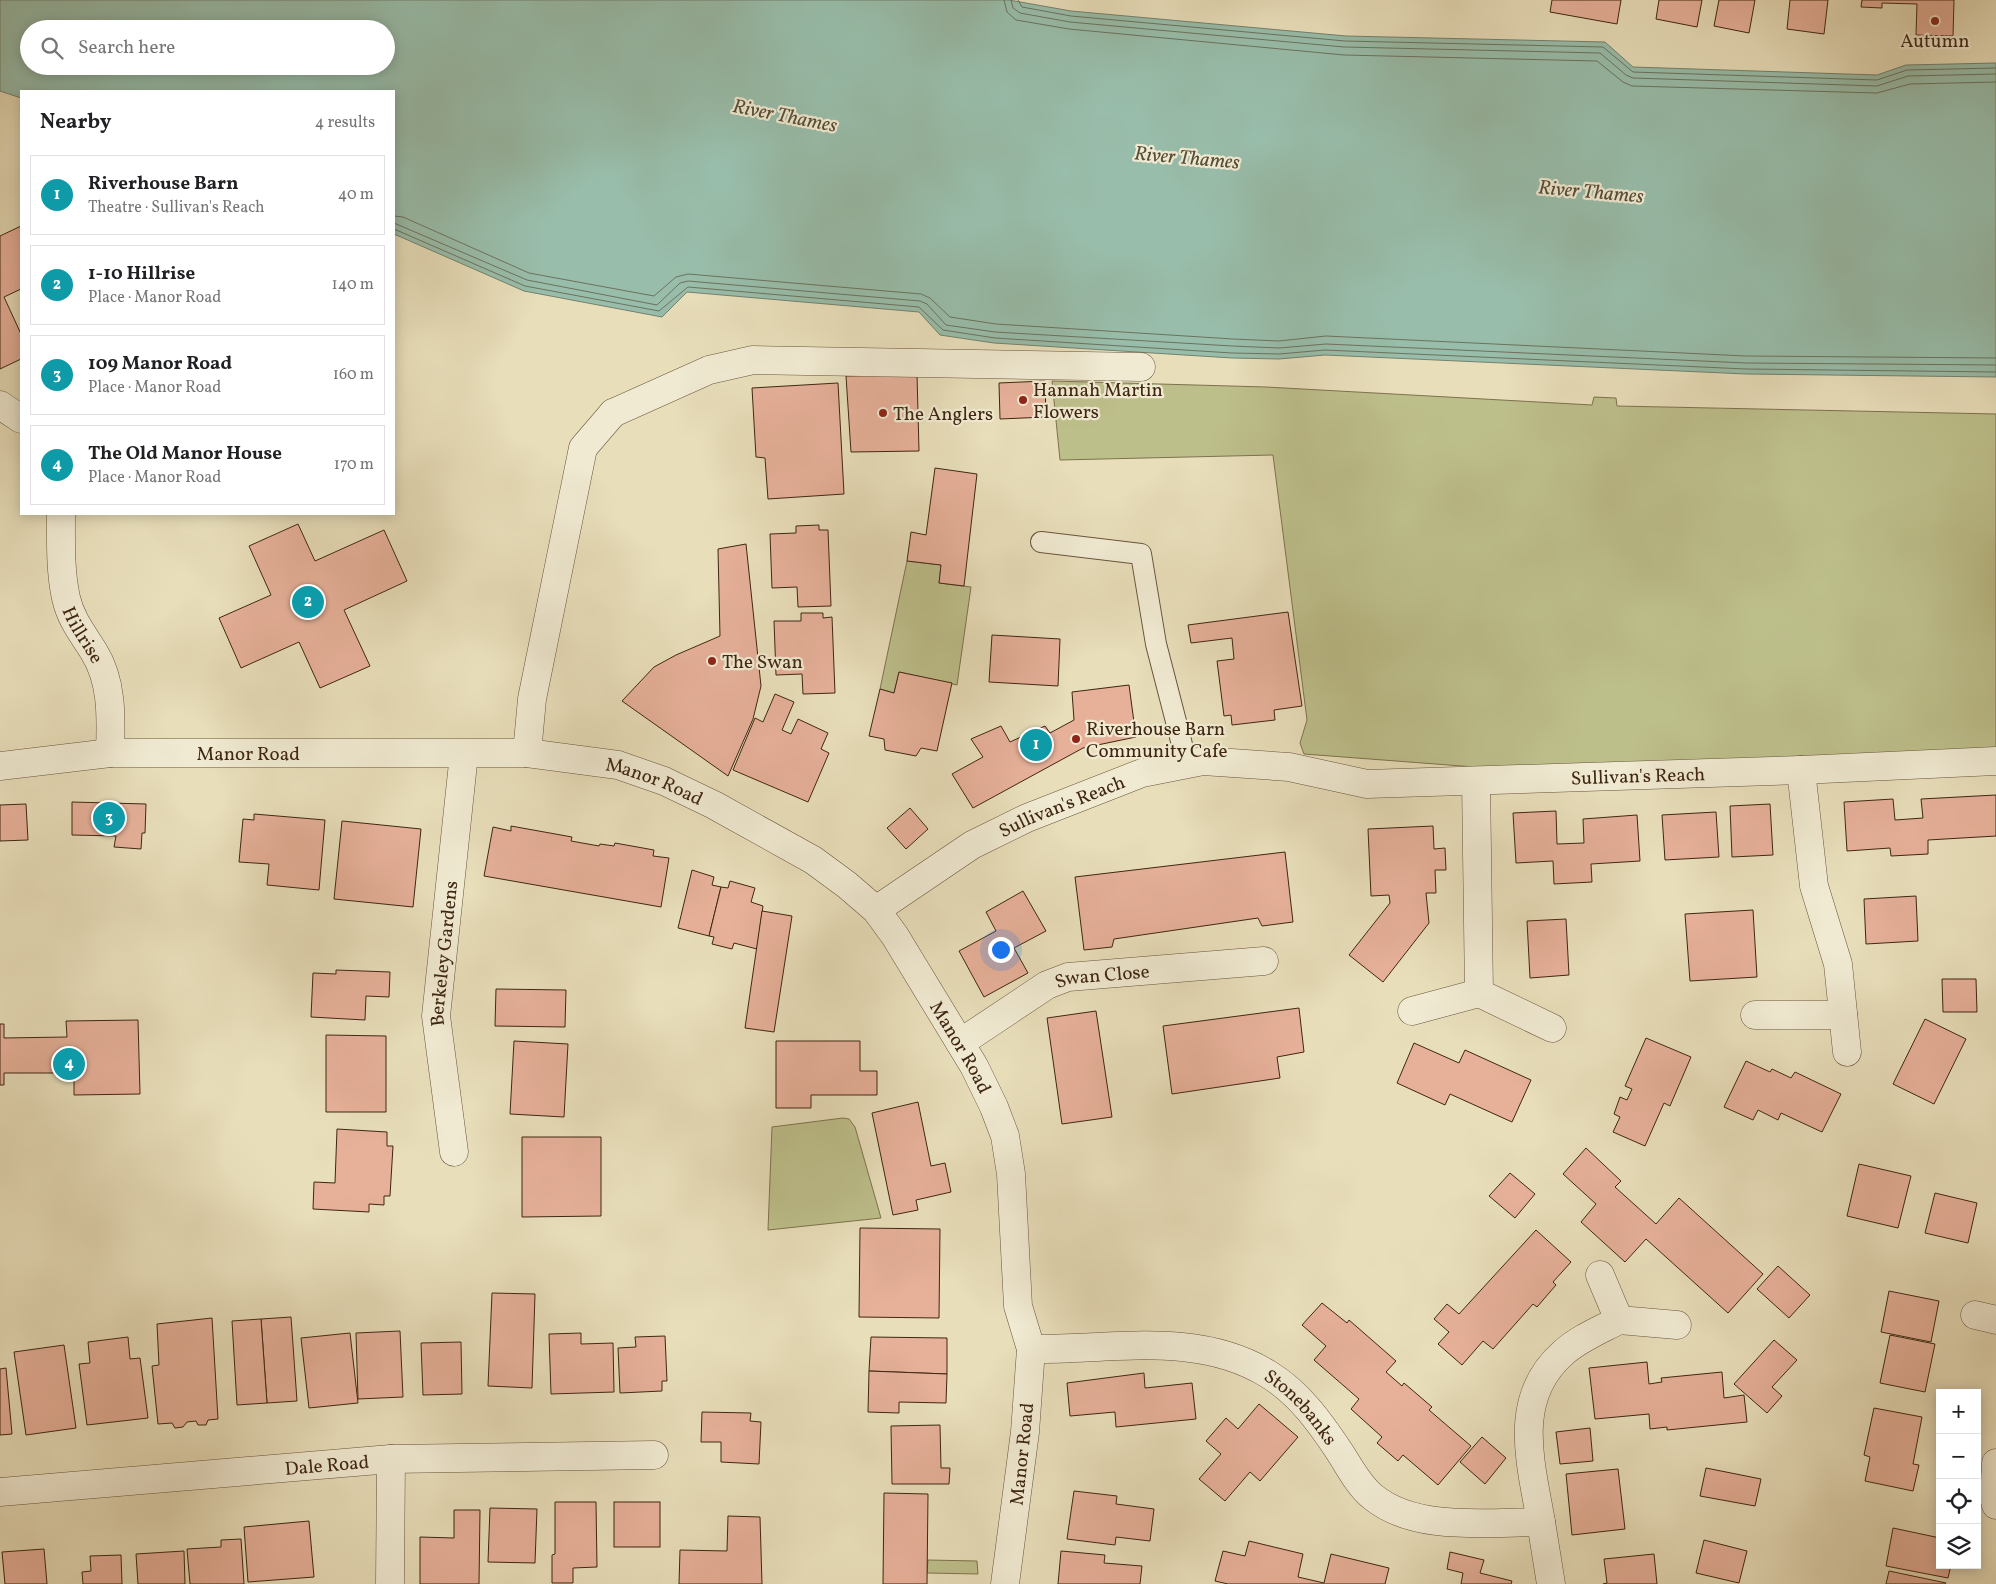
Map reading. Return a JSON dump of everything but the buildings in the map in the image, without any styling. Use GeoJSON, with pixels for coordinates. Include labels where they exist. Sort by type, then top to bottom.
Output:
{"type":"FeatureCollection","features":[{"type":"Feature","properties":{"kind":"street"},"geometry":{"type":"LineString","coordinates":[[527,753],[532,699],[583,448],[613,413],[709,370],[753,360],[1141,367]]}},
{"type":"Feature","properties":{"kind":"street"},"geometry":{"type":"LineString","coordinates":[[0,405],[20,418]]}},
{"type":"Feature","properties":{"kind":"street","name":"Hillrise"},"geometry":{"type":"LineString","coordinates":[[61,515],[61,557],[66,598],[77,628],[95,653],[105,680],[111,709],[110,753]]}},
{"type":"Feature","properties":{"kind":"street","name":"Manor Road"},"geometry":{"type":"LineString","coordinates":[[0,766],[110,753],[527,753],[618,765],[664,780],[813,860],[876,910],[895,936],[960,1043],[994,1107],[1005,1136],[1011,1174],[1018,1306],[1031,1349],[1025,1432],[1005,1584]]}},
{"type":"Feature","properties":{"kind":"street","name":"Berkeley Gardens"},"geometry":{"type":"LineString","coordinates":[[454,1152],[436,1016],[464,754]]}},
{"type":"Feature","properties":{"kind":"street","name":"Sullivan's Reach"},"geometry":{"type":"LineString","coordinates":[[876,910],[972,846],[1027,818],[1142,773],[1203,761],[1289,767],[1366,784],[1801,770],[1996,761]]}},
{"type":"Feature","properties":{"kind":"street"},"geometry":{"type":"LineString","coordinates":[[1801,770],[1814,886],[1838,964],[1847,1052]]}},
{"type":"Feature","properties":{"kind":"street"},"geometry":{"type":"LineString","coordinates":[[1476,781],[1478,993]]}},
{"type":"Feature","properties":{"kind":"street","name":"Swan Close"},"geometry":{"type":"LineString","coordinates":[[960,1043],[1047,985],[1068,977],[1264,961]]}},
{"type":"Feature","properties":{"kind":"street"},"geometry":{"type":"LineString","coordinates":[[1412,1011],[1478,993],[1552,1028]]}},
{"type":"Feature","properties":{"kind":"street"},"geometry":{"type":"LineString","coordinates":[[1755,1015],[1843,1015]]}},
{"type":"Feature","properties":{"kind":"street"},"geometry":{"type":"LineString","coordinates":[[1600,1275],[1619,1320]]}},
{"type":"Feature","properties":{"kind":"street"},"geometry":{"type":"LineString","coordinates":[[1551,1584],[1528,1448],[1528,1424],[1532,1400],[1540,1380],[1564,1352],[1619,1320],[1677,1325]]}},
{"type":"Feature","properties":{"kind":"street","name":"Stonebanks"},"geometry":{"type":"LineString","coordinates":[[1031,1349],[1174,1345],[1239,1360],[1268,1373],[1296,1394],[1320,1422],[1355,1476],[1371,1496],[1393,1511],[1419,1519],[1443,1521],[1541,1522]]}},
{"type":"Feature","properties":{"kind":"street","name":"Dale Road"},"geometry":{"type":"LineString","coordinates":[[0,1492],[391,1459],[654,1455]]}},
{"type":"Feature","properties":{"kind":"street"},"geometry":{"type":"LineString","coordinates":[[390,1584],[391,1459]]}},
{"type":"Feature","properties":{"kind":"street"},"geometry":{"type":"LineString","coordinates":[[1996,1463],[1994,1497],[1996,1505]]}},
{"type":"Feature","properties":{"kind":"lane"},"geometry":{"type":"LineString","coordinates":[[1041,542],[1140,554],[1156,644],[1188,764]]}},
{"type":"Feature","properties":{"kind":"shaded area"},"geometry":{"type":"Polygon","coordinates":[[[1052,381],[1266,387],[1592,405],[1594,397],[1616,398],[1617,406],[1996,414],[1996,751],[1488,768],[1304,754],[1300,743],[1307,720],[1273,455],[1060,460],[1052,381]]]}},
{"type":"Feature","properties":{"kind":"shaded area"},"geometry":{"type":"Polygon","coordinates":[[[907,561],[941,565],[939,583],[971,587],[957,685],[899,672],[894,693],[880,689],[907,561]]]}},
{"type":"Feature","properties":{"kind":"shaded area"},"geometry":{"type":"Polygon","coordinates":[[[843,1118],[849,1119],[855,1127],[881,1218],[768,1230],[772,1127],[843,1118]]]}},
{"type":"Feature","properties":{"kind":"shaded area"},"geometry":{"type":"Polygon","coordinates":[[[928,1560],[977,1561],[978,1574],[927,1573],[928,1560]]]}},
{"type":"Feature","properties":{"kind":"water","name":"River Thames"},"geometry":{"type":"Polygon","coordinates":[[[0,0],[1009,0],[1071,11],[1346,36],[1605,42],[1633,67],[1877,75],[1906,65],[1996,63],[1996,377],[1746,374],[1325,355],[1279,359],[1232,358],[994,343],[940,335],[919,312],[687,292],[662,317],[524,291],[395,234],[395,90],[20,90],[20,98],[0,91],[0,0]]]}},
{"type":"Feature","properties":{"kind":"place","name":"Autumn"},"geometry":{"type":"Point","coordinates":[1935,21]}},
{"type":"Feature","properties":{"kind":"place","name":"Hannah Martin Flowers"},"geometry":{"type":"Point","coordinates":[1023,400]}},
{"type":"Feature","properties":{"kind":"place","name":"The Anglers"},"geometry":{"type":"Point","coordinates":[883,413]}},
{"type":"Feature","properties":{"kind":"place","name":"1-10 Hillrise"},"geometry":{"type":"Point","coordinates":[308,602]}},
{"type":"Feature","properties":{"kind":"place","name":"The Swan"},"geometry":{"type":"Point","coordinates":[712,661]}},
{"type":"Feature","properties":{"kind":"place","name":"Riverhouse Barn Community Cafe"},"geometry":{"type":"Point","coordinates":[1076,739]}},
{"type":"Feature","properties":{"kind":"place","name":"Riverhouse Barn"},"geometry":{"type":"Point","coordinates":[1036,745]}},
{"type":"Feature","properties":{"kind":"place","name":"109 Manor Road"},"geometry":{"type":"Point","coordinates":[109,818]}},
{"type":"Feature","properties":{"kind":"place","name":"The Old Manor House"},"geometry":{"type":"Point","coordinates":[69,1064]}}]}
